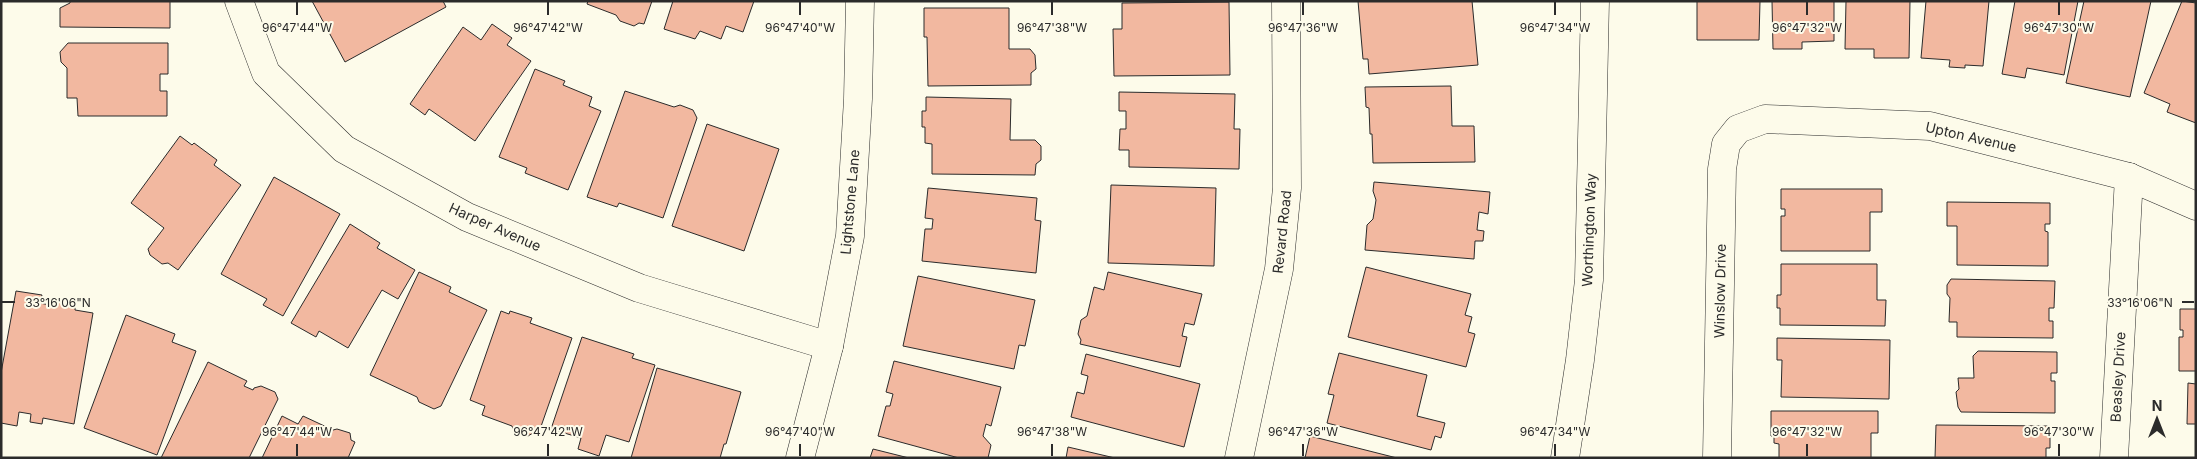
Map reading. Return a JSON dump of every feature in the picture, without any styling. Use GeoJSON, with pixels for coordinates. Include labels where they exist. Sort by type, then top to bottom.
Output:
{"type":"FeatureCollection","features":[{"type":"Feature","properties":{"kind":"street","name":"Harper Avenue"},"geometry":{"type":"LineString","coordinates":[[239,1],[266,73],[344,149],[467,217],[639,288],[829,346]]}},
{"type":"Feature","properties":{"kind":"street","name":"Lightstone Lane"},"geometry":{"type":"LineString","coordinates":[[800,458],[829,346],[850,236],[858,99],[860,1]]}},
{"type":"Feature","properties":{"kind":"street","name":"Revard Road"},"geometry":{"type":"LineString","coordinates":[[1239,458],[1279,269],[1287,188],[1286,1]]}},
{"type":"Feature","properties":{"kind":"street","name":"Worthington Way"},"geometry":{"type":"LineString","coordinates":[[1565,458],[1580,360],[1589,280],[1595,1]]}},
{"type":"Feature","properties":{"kind":"street","name":"Upton Avenue"},"geometry":{"type":"LineString","coordinates":[[1738,129],[1765,119],[1930,126],[2129,177],[2196,206]]}},
{"type":"Feature","properties":{"kind":"street","name":"Winslow Drive"},"geometry":{"type":"LineString","coordinates":[[1717,458],[1722,169],[1726,144],[1738,129]]}},
{"type":"Feature","properties":{"kind":"street","name":"Beasley Drive"},"geometry":{"type":"LineString","coordinates":[[2114,458],[2129,177]]}},
{"type":"Feature","properties":{"kind":"building"},"geometry":{"type":"Polygon","coordinates":[[[70,1],[170,1],[170,28],[60,27],[60,8],[70,3],[70,1]]]}},
{"type":"Feature","properties":{"kind":"building"},"geometry":{"type":"Polygon","coordinates":[[[312,1],[443,1],[446,7],[345,62],[312,1]]]}},
{"type":"Feature","properties":{"kind":"building"},"geometry":{"type":"Polygon","coordinates":[[[588,1],[652,1],[644,24],[639,23],[634,26],[620,21],[616,15],[587,4],[588,1]]]}},
{"type":"Feature","properties":{"kind":"building"},"geometry":{"type":"Polygon","coordinates":[[[673,1],[754,1],[743,32],[726,26],[721,39],[700,31],[695,39],[664,29],[673,1]]]}},
{"type":"Feature","properties":{"kind":"building"},"geometry":{"type":"Polygon","coordinates":[[[1358,1],[1472,1],[1478,65],[1369,74],[1368,59],[1363,59],[1358,1]]]}},
{"type":"Feature","properties":{"kind":"building"},"geometry":{"type":"Polygon","coordinates":[[[1697,1],[1760,1],[1759,40],[1697,40],[1697,1]]]}},
{"type":"Feature","properties":{"kind":"building"},"geometry":{"type":"Polygon","coordinates":[[[1772,1],[1834,1],[1834,41],[1802,42],[1802,49],[1773,49],[1772,1]]]}},
{"type":"Feature","properties":{"kind":"building"},"geometry":{"type":"Polygon","coordinates":[[[1846,1],[1910,1],[1909,58],[1874,58],[1874,49],[1845,49],[1846,1]]]}},
{"type":"Feature","properties":{"kind":"building"},"geometry":{"type":"Polygon","coordinates":[[[1926,1],[1989,1],[1983,66],[1965,65],[1965,68],[1949,67],[1950,60],[1921,58],[1926,1]]]}},
{"type":"Feature","properties":{"kind":"building"},"geometry":{"type":"Polygon","coordinates":[[[2015,1],[2078,1],[2064,75],[2027,68],[2025,78],[2002,74],[2015,1]]]}},
{"type":"Feature","properties":{"kind":"building"},"geometry":{"type":"Polygon","coordinates":[[[2084,1],[2151,1],[2130,97],[2066,83],[2084,1]]]}},
{"type":"Feature","properties":{"kind":"building"},"geometry":{"type":"Polygon","coordinates":[[[2182,1],[2196,3],[2196,123],[2167,112],[2170,104],[2144,93],[2182,1]]]}},
{"type":"Feature","properties":{"kind":"building"},"geometry":{"type":"Polygon","coordinates":[[[1229,2],[1230,75],[1114,76],[1113,29],[1122,29],[1122,3],[1229,2]]]}},
{"type":"Feature","properties":{"kind":"building"},"geometry":{"type":"Polygon","coordinates":[[[924,8],[1009,8],[1009,49],[1030,49],[1035,55],[1036,69],[1031,73],[1031,85],[928,86],[927,37],[924,37],[924,8]]]}},
{"type":"Feature","properties":{"kind":"building"},"geometry":{"type":"Polygon","coordinates":[[[492,24],[512,38],[507,45],[531,61],[475,141],[429,109],[425,115],[410,104],[463,27],[481,40],[492,24]]]}},
{"type":"Feature","properties":{"kind":"building"},"geometry":{"type":"Polygon","coordinates":[[[68,43],[168,43],[168,74],[160,74],[160,91],[167,91],[167,116],[78,116],[77,98],[67,98],[67,68],[61,62],[60,52],[68,43]]]}},
{"type":"Feature","properties":{"kind":"building"},"geometry":{"type":"Polygon","coordinates":[[[535,69],[565,81],[563,85],[592,97],[589,106],[601,111],[568,190],[525,173],[527,168],[499,157],[535,69]]]}},
{"type":"Feature","properties":{"kind":"building"},"geometry":{"type":"Polygon","coordinates":[[[1451,86],[1452,126],[1474,126],[1475,162],[1373,163],[1372,134],[1370,134],[1369,108],[1366,107],[1365,87],[1451,86]]]}},
{"type":"Feature","properties":{"kind":"building"},"geometry":{"type":"Polygon","coordinates":[[[625,91],[674,107],[680,105],[693,110],[697,118],[663,218],[619,203],[617,207],[587,197],[625,91]]]}},
{"type":"Feature","properties":{"kind":"building"},"geometry":{"type":"Polygon","coordinates":[[[1119,92],[1235,94],[1234,129],[1240,129],[1239,169],[1129,167],[1129,150],[1119,150],[1120,129],[1126,129],[1126,111],[1119,111],[1119,92]]]}},
{"type":"Feature","properties":{"kind":"building"},"geometry":{"type":"Polygon","coordinates":[[[926,97],[1011,99],[1010,140],[1035,140],[1041,146],[1041,160],[1036,164],[1035,175],[932,174],[932,144],[925,143],[925,127],[922,127],[922,111],[926,111],[926,97]]]}},
{"type":"Feature","properties":{"kind":"building"},"geometry":{"type":"Polygon","coordinates":[[[707,124],[779,149],[744,251],[672,226],[707,124]]]}},
{"type":"Feature","properties":{"kind":"building"},"geometry":{"type":"Polygon","coordinates":[[[180,136],[192,145],[194,143],[217,160],[214,165],[241,185],[178,270],[168,263],[162,264],[150,255],[148,249],[164,228],[131,203],[180,136]]]}},
{"type":"Feature","properties":{"kind":"building"},"geometry":{"type":"Polygon","coordinates":[[[274,177],[340,214],[283,316],[263,305],[267,299],[221,274],[274,177]]]}},
{"type":"Feature","properties":{"kind":"building"},"geometry":{"type":"Polygon","coordinates":[[[1374,182],[1490,192],[1488,214],[1479,212],[1477,230],[1484,231],[1483,241],[1475,241],[1474,259],[1365,250],[1367,225],[1373,219],[1376,200],[1373,191],[1374,182]]]}},
{"type":"Feature","properties":{"kind":"building"},"geometry":{"type":"Polygon","coordinates":[[[1111,185],[1216,188],[1214,266],[1108,263],[1111,185]]]}},
{"type":"Feature","properties":{"kind":"building"},"geometry":{"type":"Polygon","coordinates":[[[928,188],[1037,198],[1035,220],[1041,221],[1036,273],[922,261],[925,229],[932,229],[933,219],[925,218],[928,188]]]}},
{"type":"Feature","properties":{"kind":"building"},"geometry":{"type":"Polygon","coordinates":[[[1781,189],[1882,189],[1882,212],[1870,212],[1870,251],[1781,251],[1781,216],[1785,216],[1785,209],[1781,209],[1781,189]]]}},
{"type":"Feature","properties":{"kind":"building"},"geometry":{"type":"Polygon","coordinates":[[[1947,202],[2050,203],[2050,224],[2045,224],[2045,231],[2048,232],[2048,266],[1957,265],[1957,226],[1947,226],[1947,202]]]}},
{"type":"Feature","properties":{"kind":"building"},"geometry":{"type":"Polygon","coordinates":[[[350,224],[380,243],[377,248],[415,270],[398,299],[382,290],[348,348],[319,331],[316,337],[291,323],[350,224]]]}},
{"type":"Feature","properties":{"kind":"building"},"geometry":{"type":"Polygon","coordinates":[[[1781,264],[1877,264],[1877,300],[1886,300],[1885,326],[1780,325],[1780,308],[1777,308],[1777,295],[1781,295],[1781,264]]]}},
{"type":"Feature","properties":{"kind":"building"},"geometry":{"type":"Polygon","coordinates":[[[1366,267],[1471,294],[1465,315],[1472,317],[1468,332],[1475,334],[1466,367],[1348,337],[1366,267]]]}},
{"type":"Feature","properties":{"kind":"building"},"geometry":{"type":"Polygon","coordinates":[[[419,272],[451,287],[449,292],[487,310],[441,406],[434,409],[419,402],[417,397],[370,375],[419,272]]]}},
{"type":"Feature","properties":{"kind":"building"},"geometry":{"type":"Polygon","coordinates":[[[1108,272],[1202,294],[1194,325],[1185,323],[1182,336],[1187,337],[1180,367],[1080,344],[1081,340],[1078,334],[1081,320],[1087,316],[1094,287],[1104,290],[1108,272]]]}},
{"type":"Feature","properties":{"kind":"building"},"geometry":{"type":"Polygon","coordinates":[[[918,276],[1035,300],[1025,346],[1019,345],[1014,369],[903,346],[918,276]]]}},
{"type":"Feature","properties":{"kind":"building"},"geometry":{"type":"Polygon","coordinates":[[[1951,279],[2055,281],[2054,308],[2049,308],[2049,321],[2053,321],[2053,338],[1957,337],[1957,322],[1949,322],[1950,298],[1947,294],[1947,285],[1951,279]]]}},
{"type":"Feature","properties":{"kind":"building"},"geometry":{"type":"Polygon","coordinates":[[[16,291],[42,295],[40,303],[54,306],[57,299],[75,302],[75,310],[93,313],[74,424],[43,418],[42,424],[30,422],[31,414],[19,412],[17,426],[1,423],[1,373],[16,291]]]}},
{"type":"Feature","properties":{"kind":"building"},"geometry":{"type":"Polygon","coordinates":[[[2180,309],[2196,309],[2196,371],[2179,371],[2179,337],[2183,337],[2183,330],[2180,330],[2180,309]]]}},
{"type":"Feature","properties":{"kind":"building"},"geometry":{"type":"Polygon","coordinates":[[[501,311],[509,314],[510,311],[532,318],[530,323],[572,338],[538,435],[533,433],[528,436],[514,432],[512,426],[482,415],[485,406],[470,400],[501,311]]]}},
{"type":"Feature","properties":{"kind":"building"},"geometry":{"type":"Polygon","coordinates":[[[126,315],[175,334],[172,342],[196,351],[157,455],[84,428],[126,315]]]}},
{"type":"Feature","properties":{"kind":"building"},"geometry":{"type":"Polygon","coordinates":[[[582,337],[634,354],[632,358],[655,365],[629,442],[606,435],[599,456],[578,449],[581,438],[551,429],[582,337]]]}},
{"type":"Feature","properties":{"kind":"building"},"geometry":{"type":"Polygon","coordinates":[[[1777,338],[1890,340],[1889,399],[1781,397],[1782,360],[1777,360],[1777,338]]]}},
{"type":"Feature","properties":{"kind":"building"},"geometry":{"type":"Polygon","coordinates":[[[1978,351],[2057,352],[2057,373],[2051,373],[2051,381],[2055,381],[2055,413],[1961,412],[1958,407],[1956,392],[1959,389],[1958,378],[1974,378],[1973,356],[1978,351]]]}},
{"type":"Feature","properties":{"kind":"building"},"geometry":{"type":"Polygon","coordinates":[[[1339,353],[1427,375],[1417,416],[1445,423],[1441,438],[1435,436],[1431,450],[1327,423],[1334,395],[1328,394],[1339,353]]]}},
{"type":"Feature","properties":{"kind":"building"},"geometry":{"type":"Polygon","coordinates":[[[1086,354],[1200,384],[1184,447],[1071,417],[1077,392],[1084,394],[1088,376],[1081,374],[1086,354]]]}},
{"type":"Feature","properties":{"kind":"building"},"geometry":{"type":"Polygon","coordinates":[[[894,361],[1001,387],[991,426],[986,424],[983,436],[991,445],[988,458],[959,458],[878,436],[886,406],[890,406],[893,394],[886,392],[894,361]]]}},
{"type":"Feature","properties":{"kind":"building"},"geometry":{"type":"Polygon","coordinates":[[[208,362],[247,381],[244,386],[253,390],[261,386],[275,392],[278,399],[249,458],[161,458],[208,362]]]}},
{"type":"Feature","properties":{"kind":"building"},"geometry":{"type":"Polygon","coordinates":[[[657,368],[741,392],[720,458],[631,458],[657,368]]]}},
{"type":"Feature","properties":{"kind":"building"},"geometry":{"type":"Polygon","coordinates":[[[2188,383],[2196,384],[2196,424],[2187,424],[2188,383]]]}},
{"type":"Feature","properties":{"kind":"building"},"geometry":{"type":"Polygon","coordinates":[[[1771,411],[1878,411],[1878,433],[1871,433],[1871,458],[1779,458],[1779,444],[1774,443],[1774,436],[1771,436],[1771,411]]]}},
{"type":"Feature","properties":{"kind":"building"},"geometry":{"type":"Polygon","coordinates":[[[282,416],[298,424],[303,416],[333,430],[337,429],[350,433],[351,440],[355,442],[348,458],[262,458],[282,416]]]}},
{"type":"Feature","properties":{"kind":"building"},"geometry":{"type":"Polygon","coordinates":[[[1936,425],[2050,426],[2050,448],[2046,448],[2046,458],[1935,458],[1936,425]]]}},
{"type":"Feature","properties":{"kind":"building"},"geometry":{"type":"Polygon","coordinates":[[[1310,436],[1397,458],[1305,458],[1310,436]]]}},
{"type":"Feature","properties":{"kind":"building"},"geometry":{"type":"Polygon","coordinates":[[[1068,447],[1115,458],[1066,458],[1068,447]]]}},
{"type":"Feature","properties":{"kind":"building"},"geometry":{"type":"Polygon","coordinates":[[[873,449],[909,458],[870,458],[873,449]]]}}]}
